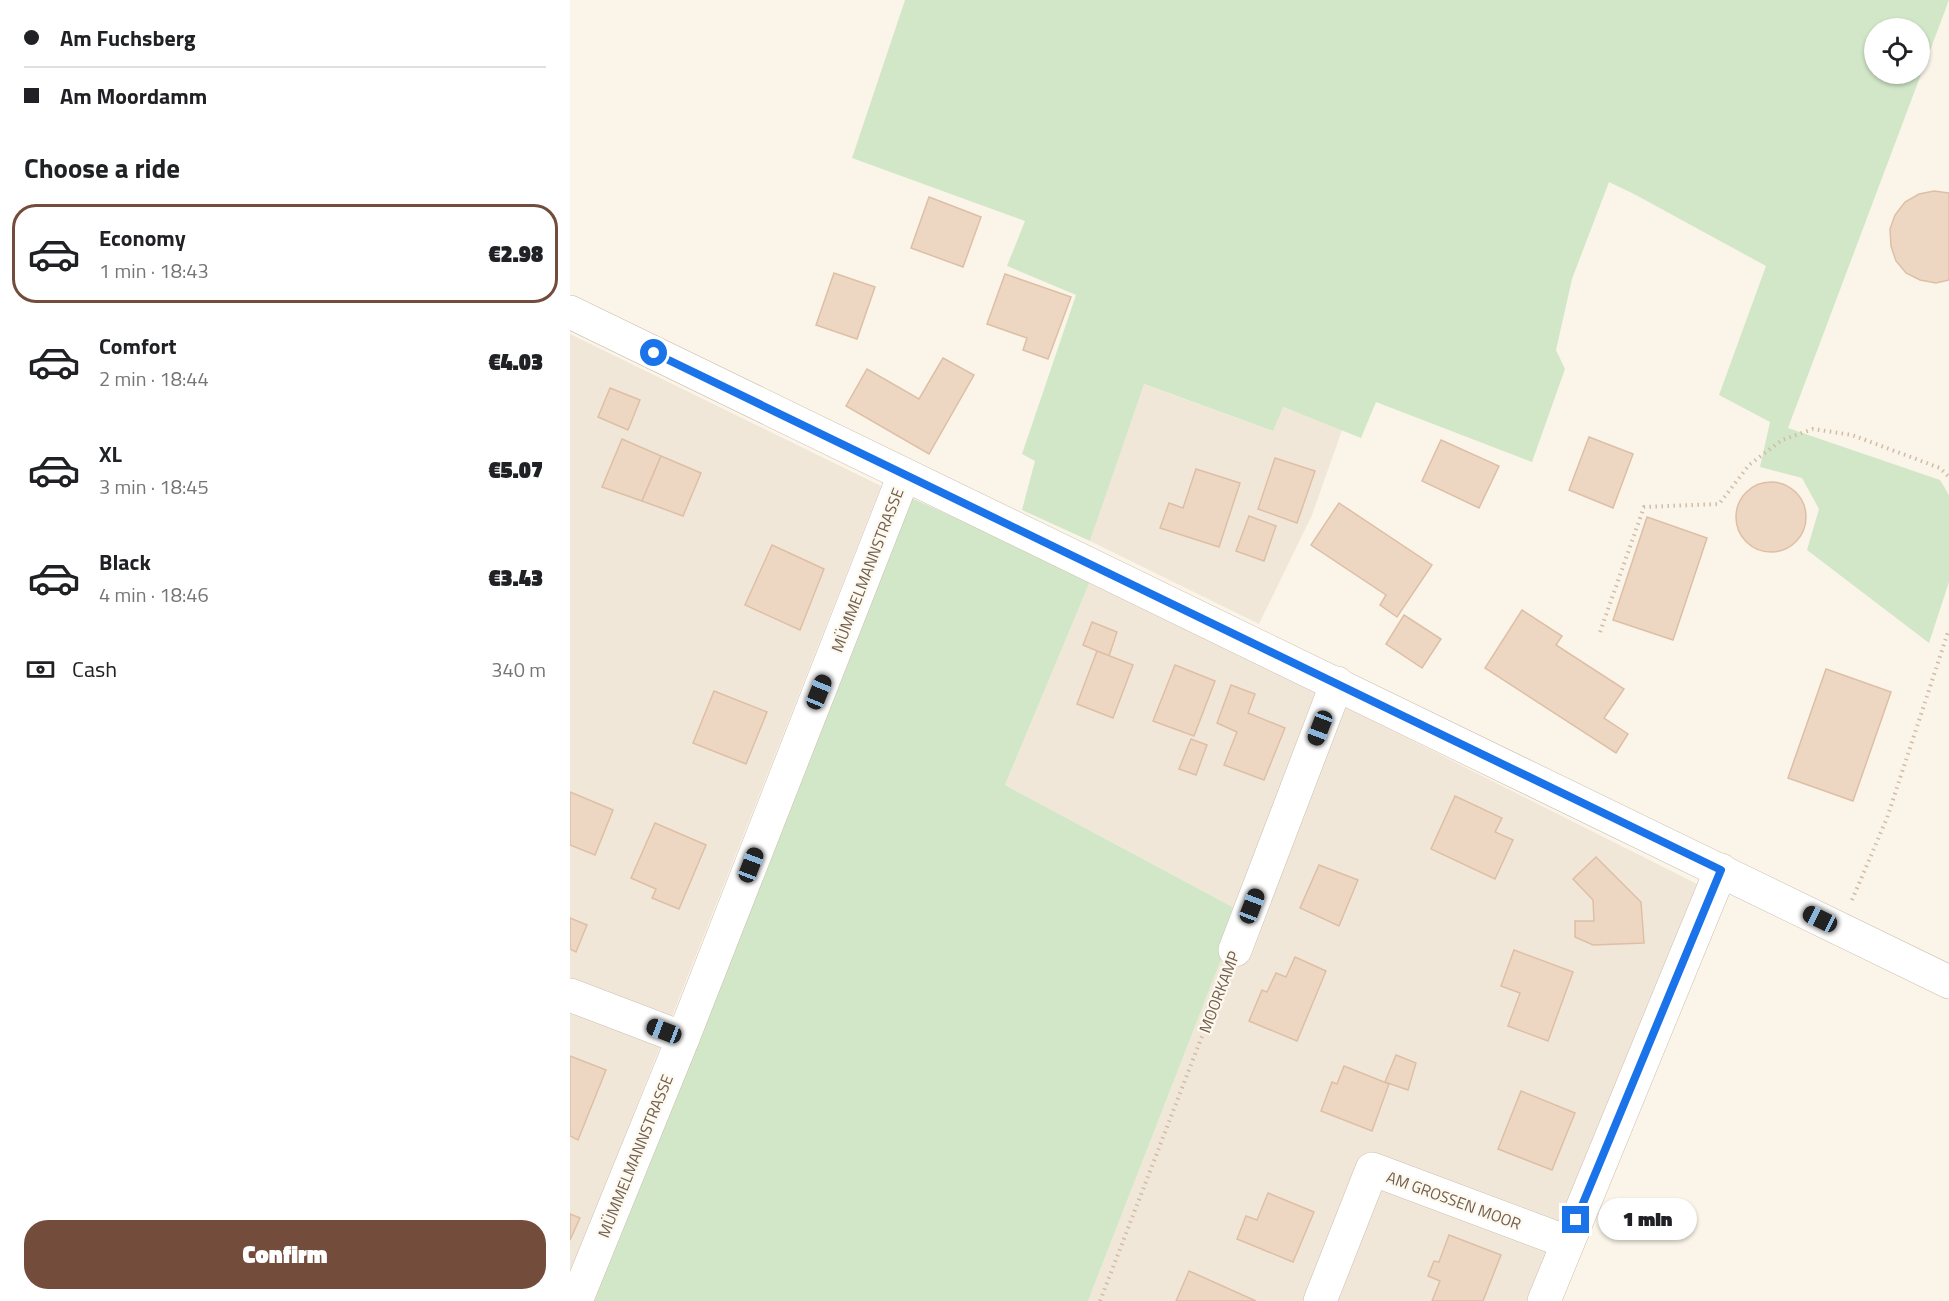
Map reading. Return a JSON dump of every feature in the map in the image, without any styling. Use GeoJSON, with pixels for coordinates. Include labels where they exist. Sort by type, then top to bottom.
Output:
{"type":"FeatureCollection","features":[{"type":"Feature","properties":{"kind":"street"},"geometry":{"type":"LineString","coordinates":[[570,312],[1338,683],[1949,982]]}},
{"type":"Feature","properties":{"kind":"street","name":"MÜMMELMANNSTRASSE"},"geometry":{"type":"LineString","coordinates":[[576,1301],[683,1038],[904,475]]}},
{"type":"Feature","properties":{"kind":"street","name":"MOORKAMP"},"geometry":{"type":"LineString","coordinates":[[1235,950],[1338,683]]}},
{"type":"Feature","properties":{"kind":"street"},"geometry":{"type":"LineString","coordinates":[[1544,1301],[1721,870]]}},
{"type":"Feature","properties":{"kind":"street"},"geometry":{"type":"LineString","coordinates":[[570,995],[683,1038]]}},
{"type":"Feature","properties":{"kind":"street","name":"AM GROSSEN MOOR"},"geometry":{"type":"LineString","coordinates":[[1320,1301],[1372,1169],[1568,1242]]}},
{"type":"Feature","properties":{"kind":"path"},"geometry":{"type":"LineString","coordinates":[[1600,632],[1644,507],[1719,504],[1749,465],[1782,440],[1813,429],[1852,435],[1940,468],[1949,477]]}},
{"type":"Feature","properties":{"kind":"path"},"geometry":{"type":"LineString","coordinates":[[1840,928],[1887,818],[1949,628]]}},
{"type":"Feature","properties":{"kind":"path","name":"MOORKAMP"},"geometry":{"type":"LineString","coordinates":[[1100,1301],[1235,950]]}},
{"type":"Feature","properties":{"kind":"shaded area"},"geometry":{"type":"Polygon","coordinates":[[[570,334],[881,486],[570,1275],[570,334]]]}},
{"type":"Feature","properties":{"kind":"shaded area"},"geometry":{"type":"Polygon","coordinates":[[[1143,384],[1272,431],[1282,407],[1342,430],[1312,515],[1259,624],[1090,541],[1143,384]]]}},
{"type":"Feature","properties":{"kind":"shaded area"},"geometry":{"type":"Polygon","coordinates":[[[1091,579],[1697,884],[1529,1301],[1088,1301],[1240,911],[1005,785],[1091,579]]]}},
{"type":"Feature","properties":{"kind":"green space"},"geometry":{"type":"Polygon","coordinates":[[[905,0],[1949,0],[1930,51],[1930,18],[1864,18],[1864,84],[1917,84],[1788,428],[1940,480],[1949,495],[1949,582],[1929,643],[1807,550],[1819,509],[1802,478],[1760,467],[1770,422],[1719,395],[1766,266],[1609,182],[1572,279],[1556,350],[1565,369],[1532,462],[1376,402],[1361,438],[1283,407],[1273,431],[1144,384],[1090,541],[1022,510],[1035,461],[1022,454],[1076,295],[1007,266],[1025,221],[852,158],[905,0]]]}},
{"type":"Feature","properties":{"kind":"green space"},"geometry":{"type":"Polygon","coordinates":[[[907,496],[1091,579],[1005,785],[1240,911],[1088,1301],[591,1301],[907,496]]]}},
{"type":"Feature","properties":{"kind":"building"},"geometry":{"type":"Polygon","coordinates":[[[1934,191],[1949,193],[1949,280],[1936,283],[1920,280],[1906,273],[1896,261],[1891,246],[1890,229],[1895,215],[1905,202],[1919,194],[1934,191]]]}},
{"type":"Feature","properties":{"kind":"building"},"geometry":{"type":"Polygon","coordinates":[[[929,197],[981,217],[963,267],[911,248],[929,197]]]}},
{"type":"Feature","properties":{"kind":"building"},"geometry":{"type":"Polygon","coordinates":[[[834,273],[875,287],[857,339],[816,325],[834,273]]]}},
{"type":"Feature","properties":{"kind":"building"},"geometry":{"type":"Polygon","coordinates":[[[1005,274],[1071,297],[1048,359],[1023,350],[1027,338],[987,324],[1005,274]]]}},
{"type":"Feature","properties":{"kind":"building"},"geometry":{"type":"Polygon","coordinates":[[[943,358],[974,375],[929,454],[846,406],[867,369],[919,399],[943,358]]]}},
{"type":"Feature","properties":{"kind":"building"},"geometry":{"type":"Polygon","coordinates":[[[610,388],[640,400],[628,430],[598,417],[610,388]]]}},
{"type":"Feature","properties":{"kind":"building"},"geometry":{"type":"Polygon","coordinates":[[[1589,437],[1633,454],[1613,508],[1569,490],[1589,437]]]}},
{"type":"Feature","properties":{"kind":"building"},"geometry":{"type":"Polygon","coordinates":[[[622,439],[661,456],[642,501],[602,487],[622,439]]]}},
{"type":"Feature","properties":{"kind":"building"},"geometry":{"type":"Polygon","coordinates":[[[1441,440],[1499,466],[1479,508],[1422,481],[1441,440]]]}},
{"type":"Feature","properties":{"kind":"building"},"geometry":{"type":"Polygon","coordinates":[[[661,456],[701,473],[683,516],[642,501],[661,456]]]}},
{"type":"Feature","properties":{"kind":"building"},"geometry":{"type":"Polygon","coordinates":[[[1275,458],[1315,471],[1297,523],[1258,509],[1275,458]]]}},
{"type":"Feature","properties":{"kind":"building"},"geometry":{"type":"Polygon","coordinates":[[[1196,469],[1240,483],[1219,547],[1160,528],[1169,503],[1183,508],[1196,469]]]}},
{"type":"Feature","properties":{"kind":"building"},"geometry":{"type":"Polygon","coordinates":[[[1771,482],[1784,485],[1796,492],[1803,504],[1806,517],[1803,530],[1796,542],[1784,549],[1771,552],[1758,549],[1746,542],[1739,530],[1736,517],[1739,504],[1746,492],[1758,485],[1771,482]]]}},
{"type":"Feature","properties":{"kind":"building"},"geometry":{"type":"Polygon","coordinates":[[[1339,503],[1432,565],[1397,617],[1380,605],[1386,595],[1311,545],[1339,503]]]}},
{"type":"Feature","properties":{"kind":"building"},"geometry":{"type":"Polygon","coordinates":[[[1249,516],[1276,526],[1264,561],[1236,551],[1249,516]]]}},
{"type":"Feature","properties":{"kind":"building"},"geometry":{"type":"Polygon","coordinates":[[[1647,517],[1707,538],[1673,640],[1613,620],[1647,517]]]}},
{"type":"Feature","properties":{"kind":"building"},"geometry":{"type":"Polygon","coordinates":[[[772,545],[824,569],[800,630],[745,605],[772,545]]]}},
{"type":"Feature","properties":{"kind":"building"},"geometry":{"type":"Polygon","coordinates":[[[1522,610],[1562,636],[1556,645],[1624,689],[1604,718],[1628,734],[1616,753],[1485,668],[1522,610]]]}},
{"type":"Feature","properties":{"kind":"building"},"geometry":{"type":"Polygon","coordinates":[[[1404,615],[1441,639],[1422,668],[1386,644],[1404,615]]]}},
{"type":"Feature","properties":{"kind":"building"},"geometry":{"type":"Polygon","coordinates":[[[1092,622],[1117,632],[1109,656],[1083,645],[1092,622]]]}},
{"type":"Feature","properties":{"kind":"building"},"geometry":{"type":"Polygon","coordinates":[[[1097,651],[1133,665],[1113,718],[1077,704],[1097,651]]]}},
{"type":"Feature","properties":{"kind":"building"},"geometry":{"type":"Polygon","coordinates":[[[1175,665],[1215,681],[1194,736],[1153,721],[1175,665]]]}},
{"type":"Feature","properties":{"kind":"building"},"geometry":{"type":"Polygon","coordinates":[[[1826,669],[1891,692],[1853,801],[1788,778],[1826,669]]]}},
{"type":"Feature","properties":{"kind":"building"},"geometry":{"type":"Polygon","coordinates":[[[1231,685],[1255,694],[1248,713],[1285,728],[1264,780],[1224,765],[1237,732],[1217,723],[1231,685]]]}},
{"type":"Feature","properties":{"kind":"building"},"geometry":{"type":"Polygon","coordinates":[[[714,691],[767,712],[746,764],[693,743],[714,691]]]}},
{"type":"Feature","properties":{"kind":"building"},"geometry":{"type":"Polygon","coordinates":[[[1191,739],[1207,745],[1196,775],[1179,769],[1191,739]]]}},
{"type":"Feature","properties":{"kind":"building"},"geometry":{"type":"Polygon","coordinates":[[[570,792],[613,810],[595,855],[570,845],[570,792]]]}},
{"type":"Feature","properties":{"kind":"building"},"geometry":{"type":"Polygon","coordinates":[[[1455,796],[1502,818],[1495,832],[1513,840],[1495,879],[1431,849],[1455,796]]]}},
{"type":"Feature","properties":{"kind":"building"},"geometry":{"type":"Polygon","coordinates":[[[655,823],[706,845],[679,909],[652,898],[656,889],[631,878],[655,823]]]}},
{"type":"Feature","properties":{"kind":"building"},"geometry":{"type":"Polygon","coordinates":[[[1596,857],[1641,902],[1644,943],[1593,945],[1575,937],[1575,921],[1594,921],[1593,900],[1573,879],[1596,857]]]}},
{"type":"Feature","properties":{"kind":"building"},"geometry":{"type":"Polygon","coordinates":[[[1319,865],[1358,880],[1339,926],[1300,908],[1319,865]]]}},
{"type":"Feature","properties":{"kind":"building"},"geometry":{"type":"Polygon","coordinates":[[[570,918],[587,925],[576,952],[570,949],[570,918]]]}},
{"type":"Feature","properties":{"kind":"building"},"geometry":{"type":"Polygon","coordinates":[[[1514,950],[1573,972],[1548,1041],[1508,1026],[1520,993],[1501,986],[1514,950]]]}},
{"type":"Feature","properties":{"kind":"building"},"geometry":{"type":"Polygon","coordinates":[[[1295,957],[1326,971],[1297,1041],[1249,1021],[1262,990],[1267,992],[1276,973],[1286,977],[1295,957]]]}},
{"type":"Feature","properties":{"kind":"building"},"geometry":{"type":"Polygon","coordinates":[[[1396,1055],[1416,1063],[1408,1090],[1385,1082],[1396,1055]]]}},
{"type":"Feature","properties":{"kind":"building"},"geometry":{"type":"Polygon","coordinates":[[[570,1056],[606,1070],[578,1140],[570,1136],[570,1056]]]}},
{"type":"Feature","properties":{"kind":"building"},"geometry":{"type":"Polygon","coordinates":[[[1344,1066],[1389,1084],[1372,1131],[1321,1111],[1332,1082],[1337,1084],[1344,1066]]]}},
{"type":"Feature","properties":{"kind":"building"},"geometry":{"type":"Polygon","coordinates":[[[1521,1091],[1575,1113],[1552,1170],[1498,1149],[1521,1091]]]}},
{"type":"Feature","properties":{"kind":"building"},"geometry":{"type":"Polygon","coordinates":[[[1268,1193],[1314,1212],[1293,1262],[1237,1239],[1246,1216],[1257,1220],[1268,1193]]]}},
{"type":"Feature","properties":{"kind":"building"},"geometry":{"type":"Polygon","coordinates":[[[570,1214],[580,1218],[570,1240],[570,1214]]]}},
{"type":"Feature","properties":{"kind":"building"},"geometry":{"type":"Polygon","coordinates":[[[1449,1235],[1501,1255],[1483,1301],[1432,1301],[1440,1281],[1428,1276],[1434,1261],[1439,1262],[1449,1235]]]}},
{"type":"Feature","properties":{"kind":"building"},"geometry":{"type":"Polygon","coordinates":[[[1189,1271],[1256,1301],[1176,1301],[1189,1271]]]}},
{"type":"Feature","properties":{"kind":"route"},"geometry":{"type":"LineString","coordinates":[[654,353],[1721,870],[1576,1220]]}}]}
